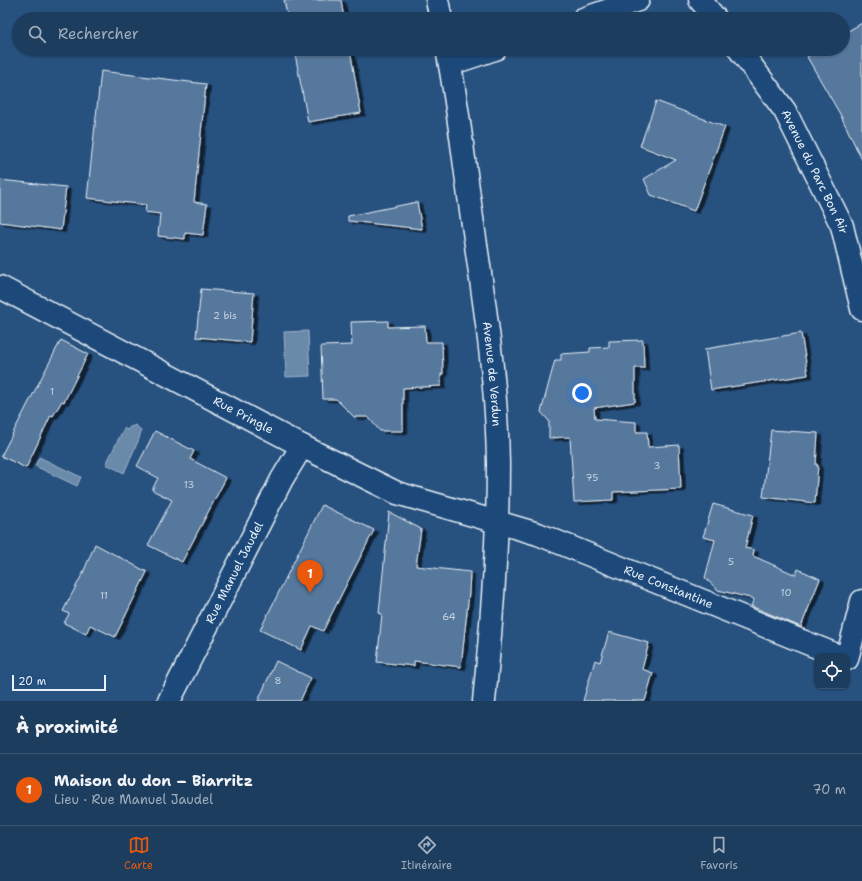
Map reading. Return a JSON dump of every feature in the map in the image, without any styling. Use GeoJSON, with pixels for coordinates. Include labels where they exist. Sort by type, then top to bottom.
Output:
{"type":"FeatureCollection","features":[{"type":"Feature","properties":{"kind":"street"},"geometry":{"type":"LineString","coordinates":[[437,0],[440,12]]}},
{"type":"Feature","properties":{"kind":"street"},"geometry":{"type":"LineString","coordinates":[[603,12],[638,0]]}},
{"type":"Feature","properties":{"kind":"street"},"geometry":{"type":"LineString","coordinates":[[700,0],[710,12]]}},
{"type":"Feature","properties":{"kind":"street","name":"Avenue du Parc Bon Air"},"geometry":{"type":"LineString","coordinates":[[744,56],[785,111],[842,226],[862,309]]}},
{"type":"Feature","properties":{"kind":"street","name":"Avenue de Verdun"},"geometry":{"type":"LineString","coordinates":[[449,57],[491,350],[498,463],[497,522],[490,635],[484,701]]}},
{"type":"Feature","properties":{"kind":"street","name":"Rue Pringle"},"geometry":{"type":"LineString","coordinates":[[0,287],[302,446],[397,493],[497,522]]}},
{"type":"Feature","properties":{"kind":"street","name":"Rue Manuel Jaudel"},"geometry":{"type":"LineString","coordinates":[[169,701],[282,479],[302,446]]}},
{"type":"Feature","properties":{"kind":"street","name":"Rue Constantine"},"geometry":{"type":"LineString","coordinates":[[497,522],[538,534],[832,653]]}},
{"type":"Feature","properties":{"kind":"street"},"geometry":{"type":"LineString","coordinates":[[849,653],[862,601]]}},
{"type":"Feature","properties":{"kind":"street"},"geometry":{"type":"LineString","coordinates":[[850,660],[862,666]]}},
{"type":"Feature","properties":{"kind":"water"},"geometry":{"type":"Polygon","coordinates":[[[308,331],[310,376],[286,377],[284,332],[308,331]]]}},
{"type":"Feature","properties":{"kind":"water"},"geometry":{"type":"Polygon","coordinates":[[[136,425],[141,431],[139,439],[124,473],[106,464],[124,428],[127,430],[136,425]]]}},
{"type":"Feature","properties":{"kind":"water"},"geometry":{"type":"Polygon","coordinates":[[[39,457],[81,477],[77,486],[35,466],[39,457]]]}},
{"type":"Feature","properties":{"kind":"building"},"geometry":{"type":"Polygon","coordinates":[[[284,0],[341,0],[343,12],[287,12],[284,0]]]}},
{"type":"Feature","properties":{"kind":"building"},"geometry":{"type":"Polygon","coordinates":[[[862,23],[862,160],[840,114],[807,57],[850,56],[850,30],[862,23]]]}},
{"type":"Feature","properties":{"kind":"building"},"geometry":{"type":"Polygon","coordinates":[[[295,56],[351,56],[361,113],[308,122],[295,56]]]}},
{"type":"Feature","properties":{"kind":"building"},"geometry":{"type":"Polygon","coordinates":[[[101,71],[206,84],[194,202],[207,204],[203,235],[185,233],[185,239],[158,236],[160,214],[145,212],[146,205],[87,198],[101,71]]]}},
{"type":"Feature","properties":{"kind":"building"},"geometry":{"type":"Polygon","coordinates":[[[656,101],[725,127],[694,211],[651,195],[644,179],[676,160],[640,146],[656,101]]]}},
{"type":"Feature","properties":{"kind":"building"},"geometry":{"type":"Polygon","coordinates":[[[0,180],[66,187],[61,230],[0,222],[0,180]]]}},
{"type":"Feature","properties":{"kind":"building"},"geometry":{"type":"Polygon","coordinates":[[[417,202],[422,229],[348,221],[348,216],[417,202]]]}},
{"type":"Feature","properties":{"kind":"building"},"geometry":{"type":"Polygon","coordinates":[[[201,289],[254,293],[250,342],[196,337],[201,289]]]}},
{"type":"Feature","properties":{"kind":"building"},"geometry":{"type":"Polygon","coordinates":[[[388,321],[388,327],[425,326],[426,342],[442,342],[443,374],[441,374],[441,386],[403,388],[403,431],[380,431],[368,417],[354,417],[336,399],[323,399],[321,346],[352,345],[351,322],[388,321]]]}},
{"type":"Feature","properties":{"kind":"building"},"geometry":{"type":"Polygon","coordinates":[[[801,333],[808,375],[711,390],[705,349],[801,333]]]}},
{"type":"Feature","properties":{"kind":"building"},"geometry":{"type":"Polygon","coordinates":[[[61,340],[88,354],[64,402],[62,401],[53,416],[51,415],[26,468],[1,456],[61,340]]]}},
{"type":"Feature","properties":{"kind":"building"},"geometry":{"type":"Polygon","coordinates":[[[643,340],[644,368],[635,368],[635,402],[594,408],[595,419],[636,422],[636,432],[647,432],[648,447],[679,445],[681,489],[613,492],[613,500],[574,502],[570,437],[549,438],[549,421],[541,412],[555,360],[561,360],[561,354],[590,352],[590,348],[609,347],[609,341],[643,340]]]}},
{"type":"Feature","properties":{"kind":"building"},"geometry":{"type":"Polygon","coordinates":[[[771,430],[818,433],[816,465],[818,465],[815,503],[763,497],[771,430]]]}},
{"type":"Feature","properties":{"kind":"building"},"geometry":{"type":"Polygon","coordinates":[[[155,431],[194,451],[190,459],[226,478],[182,562],[148,545],[172,500],[152,490],[158,478],[137,466],[155,431]]]}},
{"type":"Feature","properties":{"kind":"building"},"geometry":{"type":"Polygon","coordinates":[[[713,504],[753,515],[745,548],[754,550],[753,556],[796,575],[798,569],[820,579],[801,627],[751,606],[754,599],[718,590],[705,578],[715,540],[703,537],[713,504]]]}},
{"type":"Feature","properties":{"kind":"building"},"geometry":{"type":"Polygon","coordinates":[[[322,505],[374,530],[323,631],[312,626],[301,650],[260,630],[322,505]]]}},
{"type":"Feature","properties":{"kind":"building"},"geometry":{"type":"Polygon","coordinates":[[[389,512],[421,529],[416,566],[470,572],[461,667],[414,661],[414,666],[377,662],[382,614],[379,613],[389,512]]]}},
{"type":"Feature","properties":{"kind":"building"},"geometry":{"type":"Polygon","coordinates":[[[95,544],[147,572],[115,637],[90,625],[86,634],[64,623],[69,614],[63,611],[83,573],[95,544]]]}},
{"type":"Feature","properties":{"kind":"building"},"geometry":{"type":"Polygon","coordinates":[[[609,632],[649,643],[642,669],[653,673],[645,701],[583,701],[595,660],[600,662],[609,632]]]}},
{"type":"Feature","properties":{"kind":"building"},"geometry":{"type":"Polygon","coordinates":[[[276,661],[311,678],[300,701],[258,701],[276,661]]]}},
{"type":"Feature","properties":{"kind":"place","name":"Maison du don – Biarritz"},"geometry":{"type":"Point","coordinates":[310,593]}}]}
